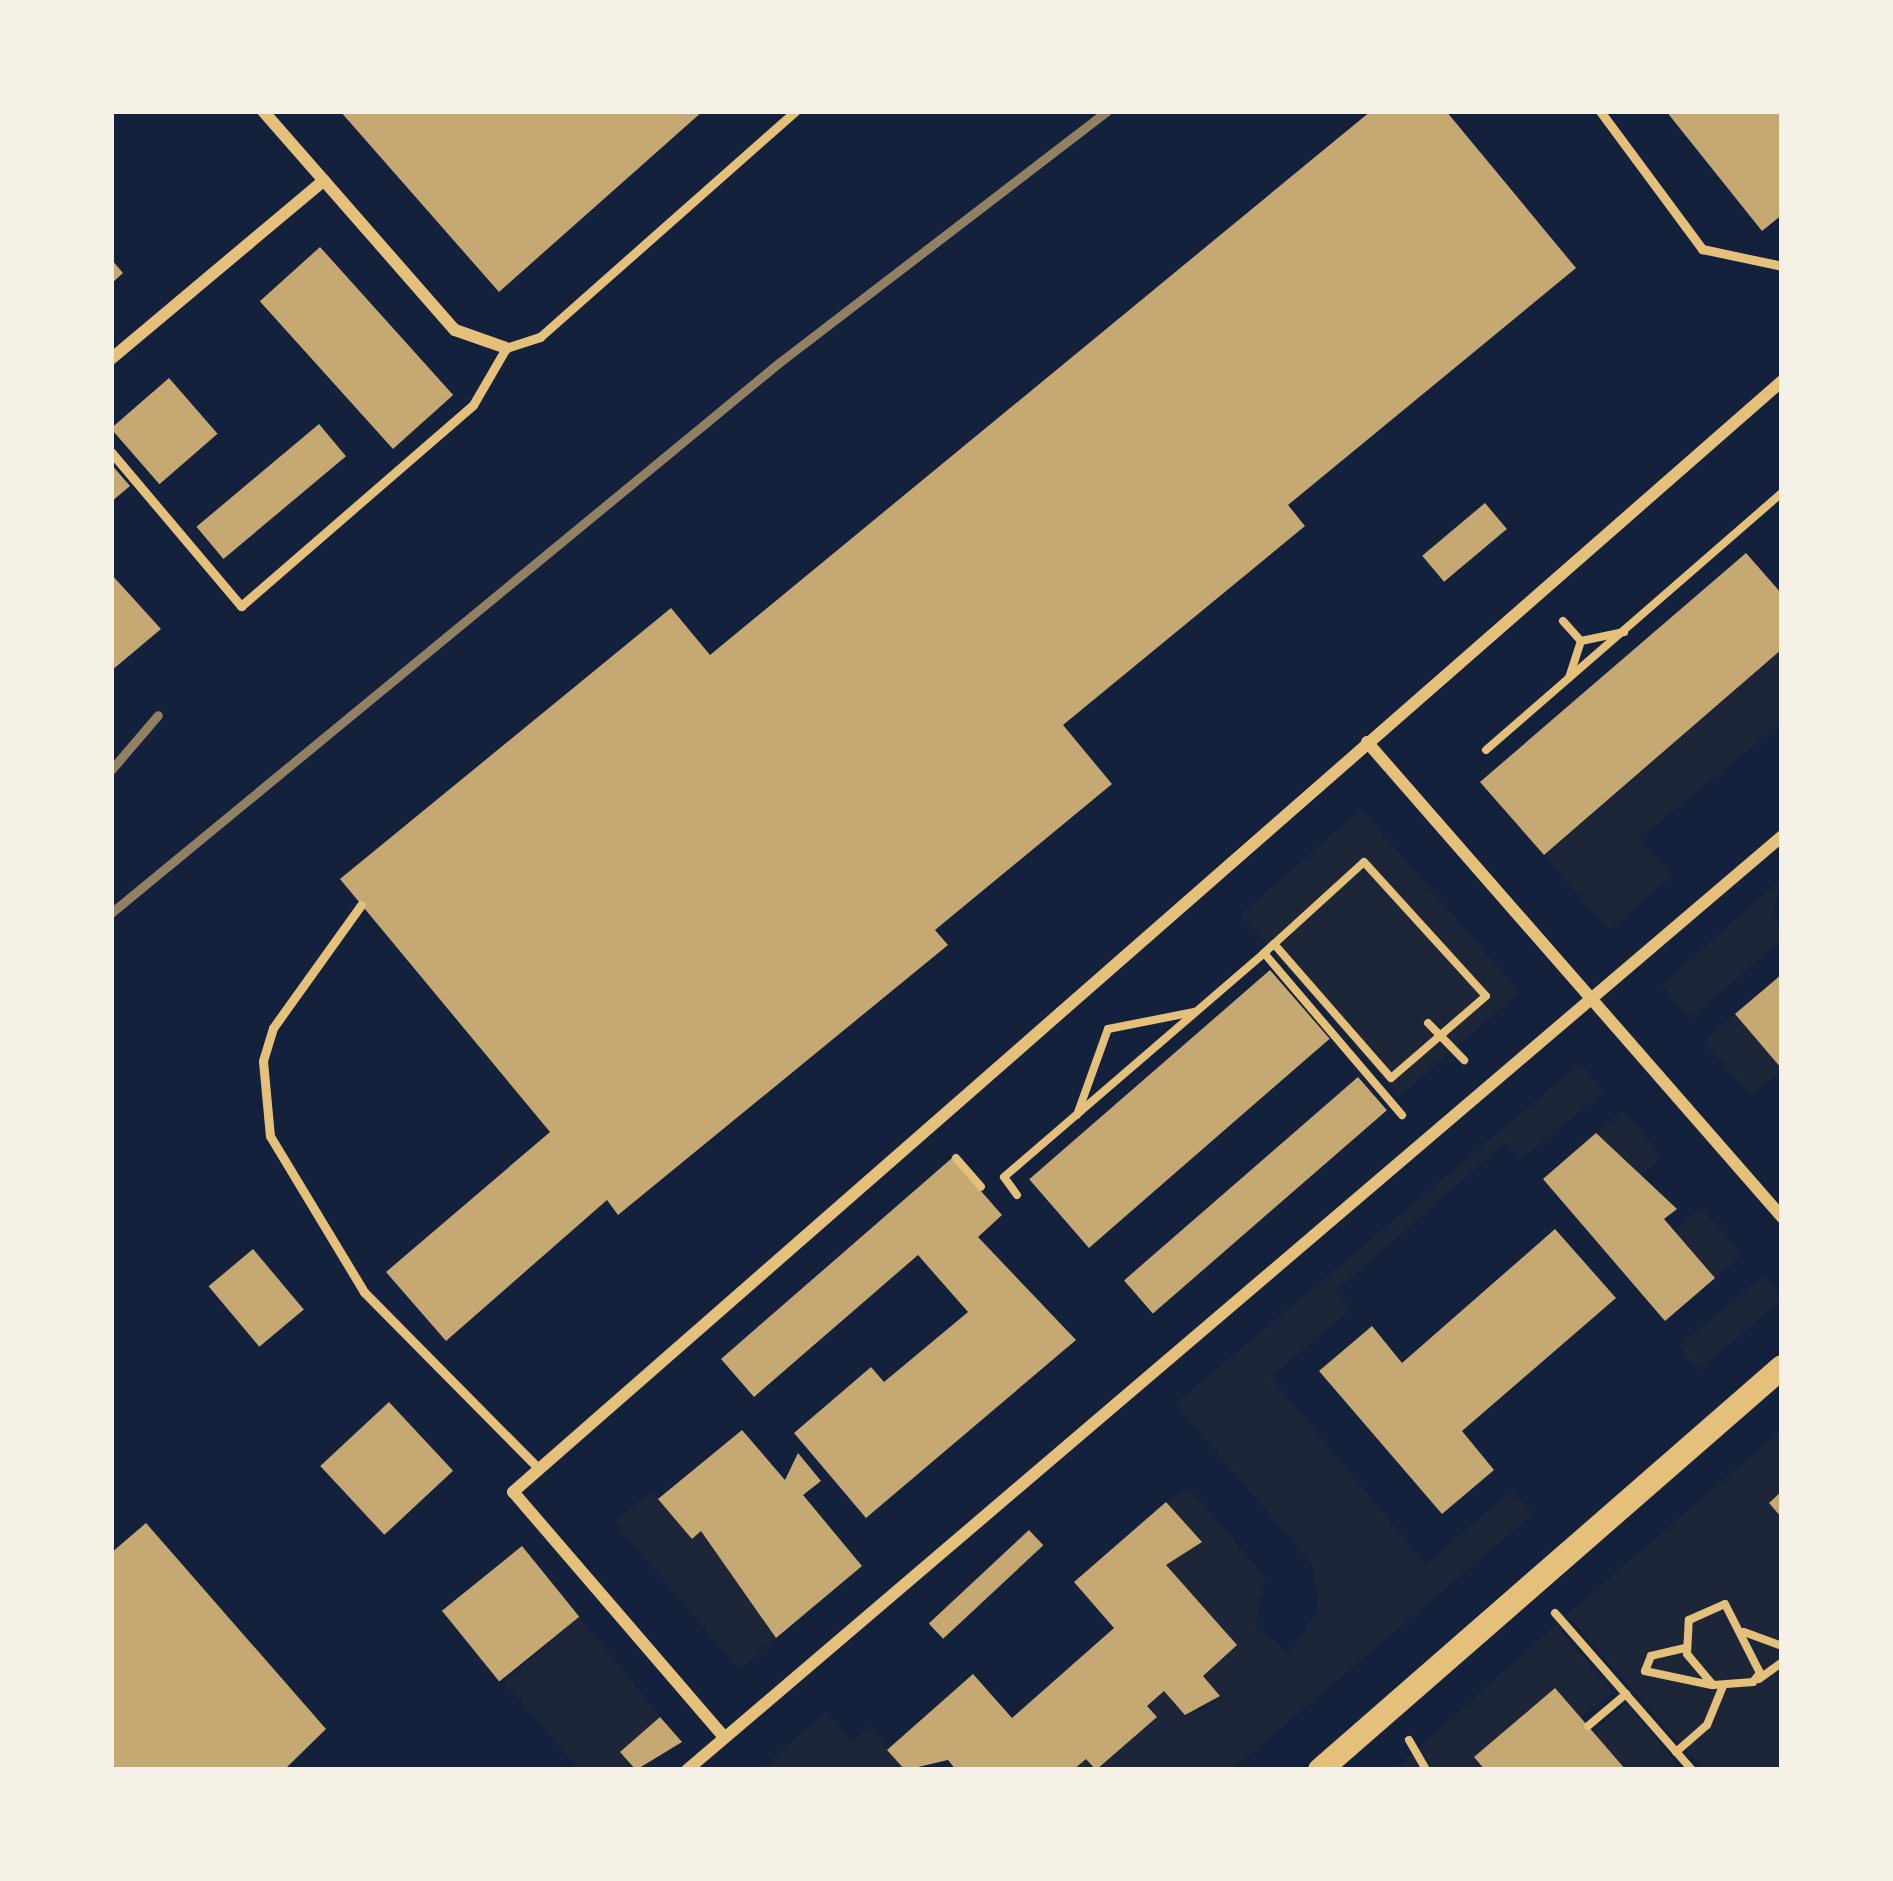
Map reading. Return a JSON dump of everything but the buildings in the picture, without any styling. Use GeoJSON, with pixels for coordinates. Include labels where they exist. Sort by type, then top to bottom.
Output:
{"type":"FeatureCollection","features":[{"type":"Feature","properties":{"kind":"main road"},"geometry":{"type":"LineString","coordinates":[[1321,1770],[1782,1367]]}},
{"type":"Feature","properties":{"kind":"street"},"geometry":{"type":"LineString","coordinates":[[263,111],[455,330],[506,348]]}},
{"type":"Feature","properties":{"kind":"street"},"geometry":{"type":"LineString","coordinates":[[111,359],[324,180]]}},
{"type":"Feature","properties":{"kind":"street"},"geometry":{"type":"LineString","coordinates":[[724,1737],[513,1492],[1782,381]]}},
{"type":"Feature","properties":{"kind":"street"},"geometry":{"type":"LineString","coordinates":[[1367,742],[1782,1216]]}},
{"type":"Feature","properties":{"kind":"street"},"geometry":{"type":"LineString","coordinates":[[687,1770],[1782,836]]}},
{"type":"Feature","properties":{"kind":"lane"},"geometry":{"type":"LineString","coordinates":[[111,452],[241,606],[472,405],[506,348],[540,337],[795,111]]}},
{"type":"Feature","properties":{"kind":"lane"},"geometry":{"type":"LineString","coordinates":[[1600,111],[1702,249],[1782,266]]}},
{"type":"Feature","properties":{"kind":"lane"},"geometry":{"type":"LineString","coordinates":[[362,904],[273,1028],[263,1061],[270,1136],[364,1292],[539,1469]]}},
{"type":"Feature","properties":{"kind":"path"},"geometry":{"type":"LineString","coordinates":[[1486,750],[1782,493]]}},
{"type":"Feature","properties":{"kind":"path"},"geometry":{"type":"LineString","coordinates":[[1563,620],[1581,641]]}},
{"type":"Feature","properties":{"kind":"path"},"geometry":{"type":"LineString","coordinates":[[1581,641],[1624,632]]}},
{"type":"Feature","properties":{"kind":"path"},"geometry":{"type":"LineString","coordinates":[[1569,678],[1581,641]]}},
{"type":"Feature","properties":{"kind":"path"},"geometry":{"type":"LineString","coordinates":[[1017,1195],[1004,1178],[1364,862],[1486,995],[1391,1078],[1274,944]]}},
{"type":"Feature","properties":{"kind":"path"},"geometry":{"type":"LineString","coordinates":[[1264,953],[1402,1115]]}},
{"type":"Feature","properties":{"kind":"path"},"geometry":{"type":"LineString","coordinates":[[1077,1115],[1104,1025],[1196,1013]]}},
{"type":"Feature","properties":{"kind":"path"},"geometry":{"type":"LineString","coordinates":[[1428,1023],[1464,1060]]}},
{"type":"Feature","properties":{"kind":"path"},"geometry":{"type":"LineString","coordinates":[[956,1158],[981,1187]]}},
{"type":"Feature","properties":{"kind":"path"},"geometry":{"type":"LineString","coordinates":[[1534,1587],[1692,1770]]}},
{"type":"Feature","properties":{"kind":"path"},"geometry":{"type":"LineString","coordinates":[[1718,1686],[1685,1648],[1689,1620],[1712,1607],[1732,1608],[1759,1679]]}},
{"type":"Feature","properties":{"kind":"path"},"geometry":{"type":"LineString","coordinates":[[1743,1631],[1782,1646]]}},
{"type":"Feature","properties":{"kind":"path"},"geometry":{"type":"LineString","coordinates":[[1685,1648],[1651,1656],[1645,1671],[1718,1686],[1759,1679],[1782,1662]]}},
{"type":"Feature","properties":{"kind":"path"},"geometry":{"type":"LineString","coordinates":[[1676,1752],[1707,1725],[1718,1686]]}},
{"type":"Feature","properties":{"kind":"path"},"geometry":{"type":"LineString","coordinates":[[1588,1726],[1626,1694]]}},
{"type":"Feature","properties":{"kind":"shaded area"},"geometry":{"type":"Polygon","coordinates":[[[1782,649],[1782,722],[1639,838],[1671,876],[1609,930],[1545,856],[1782,649]]]}},
{"type":"Feature","properties":{"kind":"shaded area"},"geometry":{"type":"Polygon","coordinates":[[[1361,810],[1519,992],[1399,1096],[1241,914],[1361,810]]]}},
{"type":"Feature","properties":{"kind":"shaded area"},"geometry":{"type":"Polygon","coordinates":[[[1782,879],[1773,909],[1782,938],[1690,1018],[1662,985],[1782,879]]]}},
{"type":"Feature","properties":{"kind":"shaded area"},"geometry":{"type":"Polygon","coordinates":[[[1735,1014],[1782,1068],[1751,1095],[1704,1041],[1735,1014]]]}},
{"type":"Feature","properties":{"kind":"shaded area"},"geometry":{"type":"Polygon","coordinates":[[[1580,1064],[1603,1092],[1521,1158],[1505,1142],[1335,1291],[1350,1309],[1270,1377],[1426,1565],[1512,1491],[1532,1514],[1231,1770],[1073,1770],[1086,1759],[1097,1769],[1156,1717],[1147,1706],[1164,1691],[1202,1711],[1220,1696],[1203,1676],[1166,1565],[1202,1542],[1166,1502],[1189,1488],[1265,1578],[1255,1626],[1289,1654],[1318,1611],[1313,1565],[1176,1404],[1580,1064]]]}},
{"type":"Feature","properties":{"kind":"shaded area"},"geometry":{"type":"Polygon","coordinates":[[[1623,1111],[1662,1157],[1635,1179],[1596,1133],[1623,1111]]]}},
{"type":"Feature","properties":{"kind":"shaded area"},"geometry":{"type":"Polygon","coordinates":[[[1701,1208],[1742,1255],[1715,1278],[1675,1231],[1701,1208]]]}},
{"type":"Feature","properties":{"kind":"shaded area"},"geometry":{"type":"Polygon","coordinates":[[[1763,1276],[1782,1299],[1698,1370],[1679,1347],[1763,1276]]]}},
{"type":"Feature","properties":{"kind":"shaded area"},"geometry":{"type":"Polygon","coordinates":[[[1782,1430],[1782,1491],[1769,1503],[1782,1518],[1782,1770],[1703,1770],[1567,1615],[1782,1430]]]}},
{"type":"Feature","properties":{"kind":"shaded area"},"geometry":{"type":"Polygon","coordinates":[[[652,1491],[692,1538],[701,1531],[776,1638],[739,1669],[615,1522],[652,1491]]]}},
{"type":"Feature","properties":{"kind":"shaded area"},"geometry":{"type":"Polygon","coordinates":[[[579,1617],[660,1717],[621,1751],[636,1770],[580,1770],[505,1682],[579,1617]]]}},
{"type":"Feature","properties":{"kind":"shaded area"},"geometry":{"type":"Polygon","coordinates":[[[1556,1625],[1613,1693],[1580,1717],[1554,1688],[1475,1757],[1485,1770],[1394,1770],[1556,1625]]]}},
{"type":"Feature","properties":{"kind":"shaded area"},"geometry":{"type":"Polygon","coordinates":[[[1626,1703],[1682,1770],[1626,1770],[1593,1732],[1626,1703]]]}},
{"type":"Feature","properties":{"kind":"shaded area"},"geometry":{"type":"Polygon","coordinates":[[[826,1711],[852,1743],[870,1726],[905,1770],[762,1770],[826,1711]]]}},
{"type":"Feature","properties":{"kind":"railway"},"geometry":{"type":"LineString","coordinates":[[111,913],[780,362],[1107,111]]}},
{"type":"Feature","properties":{"kind":"railway"},"geometry":{"type":"LineString","coordinates":[[111,770],[158,715]]}}]}
